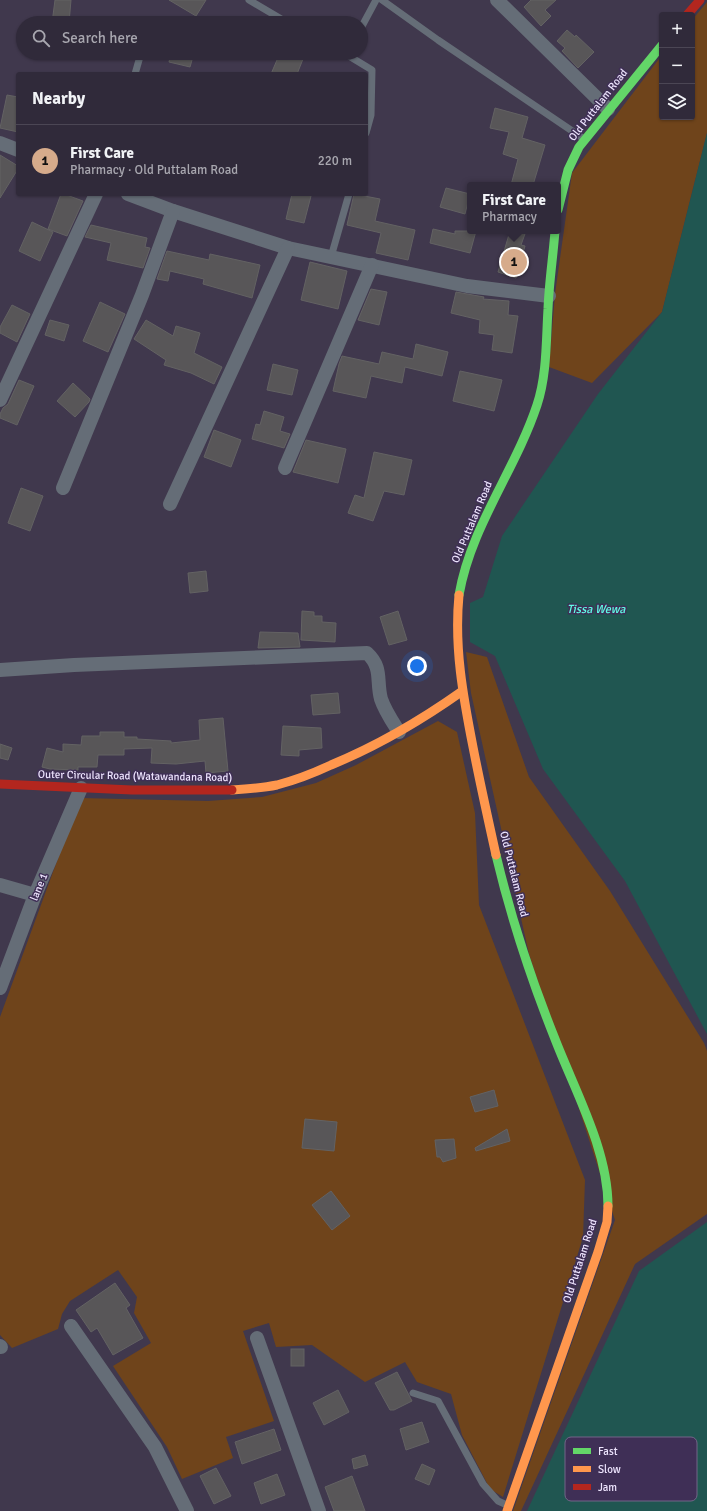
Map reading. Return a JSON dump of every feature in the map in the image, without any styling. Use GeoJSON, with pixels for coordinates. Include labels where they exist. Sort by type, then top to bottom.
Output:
{"type":"FeatureCollection","features":[{"type":"Feature","properties":{"kind":"main road"},"geometry":{"type":"LineString","coordinates":[[690,12],[700,0]]}},
{"type":"Feature","properties":{"kind":"main road","name":"Old Puttalam Road"},"geometry":{"type":"LineString","coordinates":[[561,198],[568,170],[584,139],[659,48]]}},
{"type":"Feature","properties":{"kind":"main road","name":"Old Puttalam Road"},"geometry":{"type":"LineString","coordinates":[[508,1508],[600,1244],[606,1221],[607,1182],[602,1162],[529,971],[508,903],[495,851],[461,692],[456,642],[457,616],[463,573],[481,528],[516,455],[541,391],[555,234]]}},
{"type":"Feature","properties":{"kind":"main road","name":"Outer Circular Road (Watawandana Road)"},"geometry":{"type":"LineString","coordinates":[[0,784],[81,788],[210,791],[264,787],[298,778],[326,768],[399,732],[461,692]]}},
{"type":"Feature","properties":{"kind":"street"},"geometry":{"type":"LineString","coordinates":[[497,0],[608,109]]}},
{"type":"Feature","properties":{"kind":"street"},"geometry":{"type":"LineString","coordinates":[[0,143],[16,149]]}},
{"type":"Feature","properties":{"kind":"street"},"geometry":{"type":"LineString","coordinates":[[0,400],[95,196]]}},
{"type":"Feature","properties":{"kind":"street"},"geometry":{"type":"LineString","coordinates":[[134,196],[288,248],[467,286],[549,296]]}},
{"type":"Feature","properties":{"kind":"street"},"geometry":{"type":"LineString","coordinates":[[63,488],[142,295],[173,210]]}},
{"type":"Feature","properties":{"kind":"street"},"geometry":{"type":"LineString","coordinates":[[170,504],[288,248]]}},
{"type":"Feature","properties":{"kind":"street"},"geometry":{"type":"LineString","coordinates":[[285,468],[372,265]]}},
{"type":"Feature","properties":{"kind":"street"},"geometry":{"type":"LineString","coordinates":[[0,670],[74,665],[367,653],[375,660],[380,696],[385,711],[399,732]]}},
{"type":"Feature","properties":{"kind":"street","name":"lane 1"},"geometry":{"type":"LineString","coordinates":[[0,988],[6,956],[35,895],[81,788]]}},
{"type":"Feature","properties":{"kind":"street"},"geometry":{"type":"LineString","coordinates":[[0,885],[35,895]]}},
{"type":"Feature","properties":{"kind":"street"},"geometry":{"type":"LineString","coordinates":[[71,1326],[155,1447],[187,1511]]}},
{"type":"Feature","properties":{"kind":"street"},"geometry":{"type":"LineString","coordinates":[[257,1338],[319,1511]]}},
{"type":"Feature","properties":{"kind":"lane"},"geometry":{"type":"LineString","coordinates":[[249,0],[276,16]]}},
{"type":"Feature","properties":{"kind":"lane"},"geometry":{"type":"LineString","coordinates":[[367,16],[376,0]]}},
{"type":"Feature","properties":{"kind":"lane"},"geometry":{"type":"LineString","coordinates":[[382,0],[438,40],[584,139]]}},
{"type":"Feature","properties":{"kind":"lane"},"geometry":{"type":"LineString","coordinates":[[136,72],[139,60]]}},
{"type":"Feature","properties":{"kind":"lane"},"geometry":{"type":"LineString","coordinates":[[357,60],[372,70],[371,115],[368,126]]}},
{"type":"Feature","properties":{"kind":"lane"},"geometry":{"type":"LineString","coordinates":[[331,256],[348,196]]}},
{"type":"Feature","properties":{"kind":"lane"},"geometry":{"type":"LineString","coordinates":[[413,1393],[438,1401],[483,1484],[498,1501],[508,1508]]}},
{"type":"Feature","properties":{"kind":"shaded area"},"geometry":{"type":"Polygon","coordinates":[[[707,2],[707,133],[662,312],[592,383],[549,367],[555,294],[572,173],[659,59],[659,120],[695,120],[695,16],[707,2]]]}},
{"type":"Feature","properties":{"kind":"shaded area"},"geometry":{"type":"Polygon","coordinates":[[[466,652],[487,657],[529,777],[610,891],[704,1043],[707,1051],[707,1214],[635,1264],[521,1511],[513,1511],[615,1220],[529,954],[471,693],[466,652]]]}},
{"type":"Feature","properties":{"kind":"shaded area"},"geometry":{"type":"Polygon","coordinates":[[[438,721],[457,732],[475,813],[479,905],[585,1180],[583,1237],[503,1497],[490,1489],[462,1435],[451,1394],[417,1382],[405,1362],[365,1382],[312,1345],[276,1347],[269,1323],[243,1331],[274,1421],[226,1437],[233,1458],[182,1479],[167,1447],[113,1366],[151,1343],[134,1313],[137,1297],[118,1270],[70,1301],[62,1314],[58,1329],[12,1348],[0,1335],[0,1017],[80,798],[208,801],[262,797],[316,783],[356,765],[438,721]]]}},
{"type":"Feature","properties":{"kind":"water","name":"Tissa Wewa"},"geometry":{"type":"Polygon","coordinates":[[[707,133],[707,1034],[625,881],[543,769],[495,656],[470,642],[470,603],[483,597],[502,536],[598,394],[662,312],[707,133]]]}},
{"type":"Feature","properties":{"kind":"water"},"geometry":{"type":"Polygon","coordinates":[[[707,1222],[707,1511],[527,1511],[639,1271],[707,1222]]]}},
{"type":"Feature","properties":{"kind":"building"},"geometry":{"type":"Polygon","coordinates":[[[55,0],[71,0],[70,16],[53,16],[55,0]]]}},
{"type":"Feature","properties":{"kind":"building"},"geometry":{"type":"Polygon","coordinates":[[[169,0],[206,0],[196,16],[169,0]]]}},
{"type":"Feature","properties":{"kind":"building"},"geometry":{"type":"Polygon","coordinates":[[[531,0],[556,0],[545,10],[551,16],[541,26],[524,7],[531,0]]]}},
{"type":"Feature","properties":{"kind":"building"},"geometry":{"type":"Polygon","coordinates":[[[567,30],[575,37],[576,35],[594,52],[578,68],[562,51],[565,48],[557,41],[567,30]]]}},
{"type":"Feature","properties":{"kind":"building"},"geometry":{"type":"Polygon","coordinates":[[[169,60],[192,60],[190,67],[169,62],[169,60]]]}},
{"type":"Feature","properties":{"kind":"building"},"geometry":{"type":"Polygon","coordinates":[[[277,60],[303,60],[298,72],[272,72],[277,60]]]}},
{"type":"Feature","properties":{"kind":"building"},"geometry":{"type":"Polygon","coordinates":[[[7,95],[16,97],[16,132],[0,128],[7,95]]]}},
{"type":"Feature","properties":{"kind":"building"},"geometry":{"type":"Polygon","coordinates":[[[495,108],[528,117],[522,138],[545,145],[534,182],[512,182],[518,159],[503,154],[509,132],[490,128],[495,108]]]}},
{"type":"Feature","properties":{"kind":"building"},"geometry":{"type":"Polygon","coordinates":[[[0,155],[16,165],[16,172],[0,198],[0,155]]]}},
{"type":"Feature","properties":{"kind":"building"},"geometry":{"type":"Polygon","coordinates":[[[446,188],[467,193],[467,206],[465,214],[440,207],[446,188]]]}},
{"type":"Feature","properties":{"kind":"building"},"geometry":{"type":"Polygon","coordinates":[[[60,196],[69,196],[83,201],[67,236],[48,229],[60,196]]]}},
{"type":"Feature","properties":{"kind":"building"},"geometry":{"type":"Polygon","coordinates":[[[292,196],[311,196],[304,223],[286,219],[292,196]]]}},
{"type":"Feature","properties":{"kind":"building"},"geometry":{"type":"Polygon","coordinates":[[[354,196],[364,196],[380,199],[375,221],[415,230],[408,260],[376,253],[381,233],[347,225],[354,196]]]}},
{"type":"Feature","properties":{"kind":"building"},"geometry":{"type":"Polygon","coordinates":[[[32,222],[53,232],[40,261],[19,251],[32,222]]]}},
{"type":"Feature","properties":{"kind":"building"},"geometry":{"type":"Polygon","coordinates":[[[91,225],[147,238],[145,247],[150,248],[143,268],[107,260],[111,243],[85,237],[91,225]]]}},
{"type":"Feature","properties":{"kind":"building"},"geometry":{"type":"Polygon","coordinates":[[[433,229],[455,234],[455,231],[467,231],[467,234],[475,234],[470,253],[430,243],[433,229]]]}},
{"type":"Feature","properties":{"kind":"building"},"geometry":{"type":"Polygon","coordinates":[[[509,234],[525,234],[521,245],[525,246],[516,278],[498,272],[509,234]]]}},
{"type":"Feature","properties":{"kind":"building"},"geometry":{"type":"Polygon","coordinates":[[[167,251],[209,260],[210,254],[260,265],[252,298],[203,284],[204,279],[170,271],[168,281],[157,279],[167,251]]]}},
{"type":"Feature","properties":{"kind":"building"},"geometry":{"type":"Polygon","coordinates":[[[310,262],[347,271],[338,309],[301,300],[310,262]]]}},
{"type":"Feature","properties":{"kind":"building"},"geometry":{"type":"Polygon","coordinates":[[[371,289],[387,292],[379,325],[358,320],[371,289]]]}},
{"type":"Feature","properties":{"kind":"building"},"geometry":{"type":"Polygon","coordinates":[[[456,292],[484,297],[483,299],[509,301],[508,315],[518,316],[512,353],[492,350],[494,335],[479,333],[480,320],[451,313],[456,292]]]}},
{"type":"Feature","properties":{"kind":"building"},"geometry":{"type":"Polygon","coordinates":[[[100,302],[125,314],[108,352],[83,341],[100,302]]]}},
{"type":"Feature","properties":{"kind":"building"},"geometry":{"type":"Polygon","coordinates":[[[12,305],[30,314],[17,342],[0,333],[0,327],[12,305]]]}},
{"type":"Feature","properties":{"kind":"building"},"geometry":{"type":"Polygon","coordinates":[[[50,320],[69,325],[64,341],[45,335],[50,320]]]}},
{"type":"Feature","properties":{"kind":"building"},"geometry":{"type":"Polygon","coordinates":[[[146,320],[173,336],[176,326],[200,333],[194,353],[222,367],[214,384],[191,373],[164,365],[166,360],[134,339],[146,320]]]}},
{"type":"Feature","properties":{"kind":"building"},"geometry":{"type":"Polygon","coordinates":[[[416,344],[448,352],[442,376],[405,367],[402,383],[371,376],[366,398],[333,391],[342,356],[379,364],[382,352],[413,359],[416,344]]]}},
{"type":"Feature","properties":{"kind":"building"},"geometry":{"type":"Polygon","coordinates":[[[273,364],[298,370],[292,395],[267,390],[273,364]]]}},
{"type":"Feature","properties":{"kind":"building"},"geometry":{"type":"Polygon","coordinates":[[[460,371],[502,380],[494,411],[453,401],[460,371]]]}},
{"type":"Feature","properties":{"kind":"building"},"geometry":{"type":"Polygon","coordinates":[[[19,380],[34,386],[17,425],[0,418],[0,414],[3,408],[8,404],[19,380]]]}},
{"type":"Feature","properties":{"kind":"building"},"geometry":{"type":"Polygon","coordinates":[[[73,383],[90,399],[75,417],[57,401],[73,383]]]}},
{"type":"Feature","properties":{"kind":"building"},"geometry":{"type":"Polygon","coordinates":[[[264,411],[284,417],[280,431],[290,434],[284,448],[252,439],[256,424],[260,425],[264,411]]]}},
{"type":"Feature","properties":{"kind":"building"},"geometry":{"type":"Polygon","coordinates":[[[214,430],[241,440],[231,467],[204,457],[214,430]]]}},
{"type":"Feature","properties":{"kind":"building"},"geometry":{"type":"Polygon","coordinates":[[[306,440],[346,449],[338,483],[293,472],[306,440]]]}},
{"type":"Feature","properties":{"kind":"building"},"geometry":{"type":"Polygon","coordinates":[[[374,452],[412,460],[404,495],[384,491],[373,521],[348,513],[355,495],[364,498],[374,452]]]}},
{"type":"Feature","properties":{"kind":"building"},"geometry":{"type":"Polygon","coordinates":[[[21,488],[43,496],[30,531],[8,523],[21,488]]]}},
{"type":"Feature","properties":{"kind":"building"},"geometry":{"type":"Polygon","coordinates":[[[206,571],[208,591],[190,593],[188,573],[206,571]]]}},
{"type":"Feature","properties":{"kind":"building"},"geometry":{"type":"Polygon","coordinates":[[[302,611],[314,612],[314,616],[322,616],[322,622],[336,623],[335,642],[301,640],[302,611]]]}},
{"type":"Feature","properties":{"kind":"building"},"geometry":{"type":"Polygon","coordinates":[[[398,611],[407,640],[389,645],[380,617],[398,611]]]}},
{"type":"Feature","properties":{"kind":"building"},"geometry":{"type":"Polygon","coordinates":[[[260,632],[298,633],[300,647],[258,648],[260,632]]]}},
{"type":"Feature","properties":{"kind":"building"},"geometry":{"type":"Polygon","coordinates":[[[338,693],[340,713],[313,715],[311,695],[338,693]]]}},
{"type":"Feature","properties":{"kind":"building"},"geometry":{"type":"Polygon","coordinates":[[[223,718],[228,771],[206,773],[205,761],[176,764],[151,763],[152,748],[124,749],[124,755],[98,755],[97,767],[78,767],[78,770],[50,769],[42,767],[47,748],[63,752],[63,744],[81,745],[82,736],[100,736],[100,732],[124,732],[124,737],[171,741],[171,743],[200,740],[199,720],[223,718]]]}},
{"type":"Feature","properties":{"kind":"building"},"geometry":{"type":"Polygon","coordinates":[[[283,726],[321,728],[322,748],[299,750],[299,756],[281,755],[283,726]]]}},
{"type":"Feature","properties":{"kind":"building"},"geometry":{"type":"Polygon","coordinates":[[[0,744],[12,748],[8,760],[0,758],[0,744]]]}},
{"type":"Feature","properties":{"kind":"building"},"geometry":{"type":"Polygon","coordinates":[[[494,1090],[498,1106],[475,1112],[470,1097],[494,1090]]]}},
{"type":"Feature","properties":{"kind":"building"},"geometry":{"type":"Polygon","coordinates":[[[305,1119],[337,1122],[334,1151],[302,1148],[305,1119]]]}},
{"type":"Feature","properties":{"kind":"building"},"geometry":{"type":"Polygon","coordinates":[[[507,1129],[510,1141],[476,1151],[475,1148],[507,1129]]]}},
{"type":"Feature","properties":{"kind":"building"},"geometry":{"type":"Polygon","coordinates":[[[454,1139],[456,1158],[443,1162],[440,1157],[437,1157],[435,1140],[454,1139]]]}},
{"type":"Feature","properties":{"kind":"building"},"geometry":{"type":"Polygon","coordinates":[[[331,1191],[350,1216],[332,1230],[312,1205],[331,1191]]]}},
{"type":"Feature","properties":{"kind":"building"},"geometry":{"type":"Polygon","coordinates":[[[115,1283],[130,1305],[126,1308],[143,1338],[113,1355],[97,1328],[91,1332],[76,1310],[115,1283]]]}},
{"type":"Feature","properties":{"kind":"building"},"geometry":{"type":"Polygon","coordinates":[[[291,1349],[304,1349],[304,1366],[291,1366],[291,1349]]]}},
{"type":"Feature","properties":{"kind":"building"},"geometry":{"type":"Polygon","coordinates":[[[397,1372],[412,1401],[394,1410],[390,1410],[375,1383],[397,1372]]]}},
{"type":"Feature","properties":{"kind":"building"},"geometry":{"type":"Polygon","coordinates":[[[338,1390],[349,1412],[324,1425],[313,1403],[338,1390]]]}},
{"type":"Feature","properties":{"kind":"building"},"geometry":{"type":"Polygon","coordinates":[[[422,1422],[429,1442],[406,1450],[400,1429],[422,1422]]]}},
{"type":"Feature","properties":{"kind":"building"},"geometry":{"type":"Polygon","coordinates":[[[274,1429],[281,1450],[242,1464],[235,1442],[274,1429]]]}},
{"type":"Feature","properties":{"kind":"building"},"geometry":{"type":"Polygon","coordinates":[[[365,1455],[368,1465],[354,1469],[352,1459],[365,1455]]]}},
{"type":"Feature","properties":{"kind":"building"},"geometry":{"type":"Polygon","coordinates":[[[422,1464],[435,1470],[429,1485],[415,1479],[422,1464]]]}},
{"type":"Feature","properties":{"kind":"building"},"geometry":{"type":"Polygon","coordinates":[[[216,1468],[231,1496],[214,1504],[200,1476],[216,1468]]]}},
{"type":"Feature","properties":{"kind":"building"},"geometry":{"type":"Polygon","coordinates":[[[277,1474],[285,1495],[261,1504],[254,1483],[277,1474]]]}},
{"type":"Feature","properties":{"kind":"building"},"geometry":{"type":"Polygon","coordinates":[[[352,1476],[365,1511],[334,1511],[325,1487],[352,1476]]]}},
{"type":"Feature","properties":{"kind":"traffic: fast"},"geometry":{"type":"LineString","coordinates":[[561,198],[568,170],[579,147],[660,48]]}},
{"type":"Feature","properties":{"kind":"traffic: fast"},"geometry":{"type":"LineString","coordinates":[[459,595],[473,545],[528,429],[540,394],[546,358],[549,290],[555,234]]}},
{"type":"Feature","properties":{"kind":"traffic: fast"},"geometry":{"type":"LineString","coordinates":[[496,855],[508,902],[530,971],[546,1016],[597,1142],[607,1185],[608,1206]]}},
{"type":"Feature","properties":{"kind":"traffic: slow"},"geometry":{"type":"LineString","coordinates":[[459,595],[458,634],[460,671],[469,728],[496,855]]}},
{"type":"Feature","properties":{"kind":"traffic: slow"},"geometry":{"type":"LineString","coordinates":[[232,790],[277,785],[318,771],[365,750],[398,732],[461,692]]}},
{"type":"Feature","properties":{"kind":"traffic: slow"},"geometry":{"type":"LineString","coordinates":[[507,1511],[598,1252],[607,1222],[608,1206]]}},
{"type":"Feature","properties":{"kind":"traffic: jam"},"geometry":{"type":"LineString","coordinates":[[690,12],[700,0]]}},
{"type":"Feature","properties":{"kind":"traffic: jam"},"geometry":{"type":"LineString","coordinates":[[0,784],[132,790],[232,790]]}},
{"type":"Feature","properties":{"kind":"place","name":"First Care"},"geometry":{"type":"Point","coordinates":[514,262]}}]}
